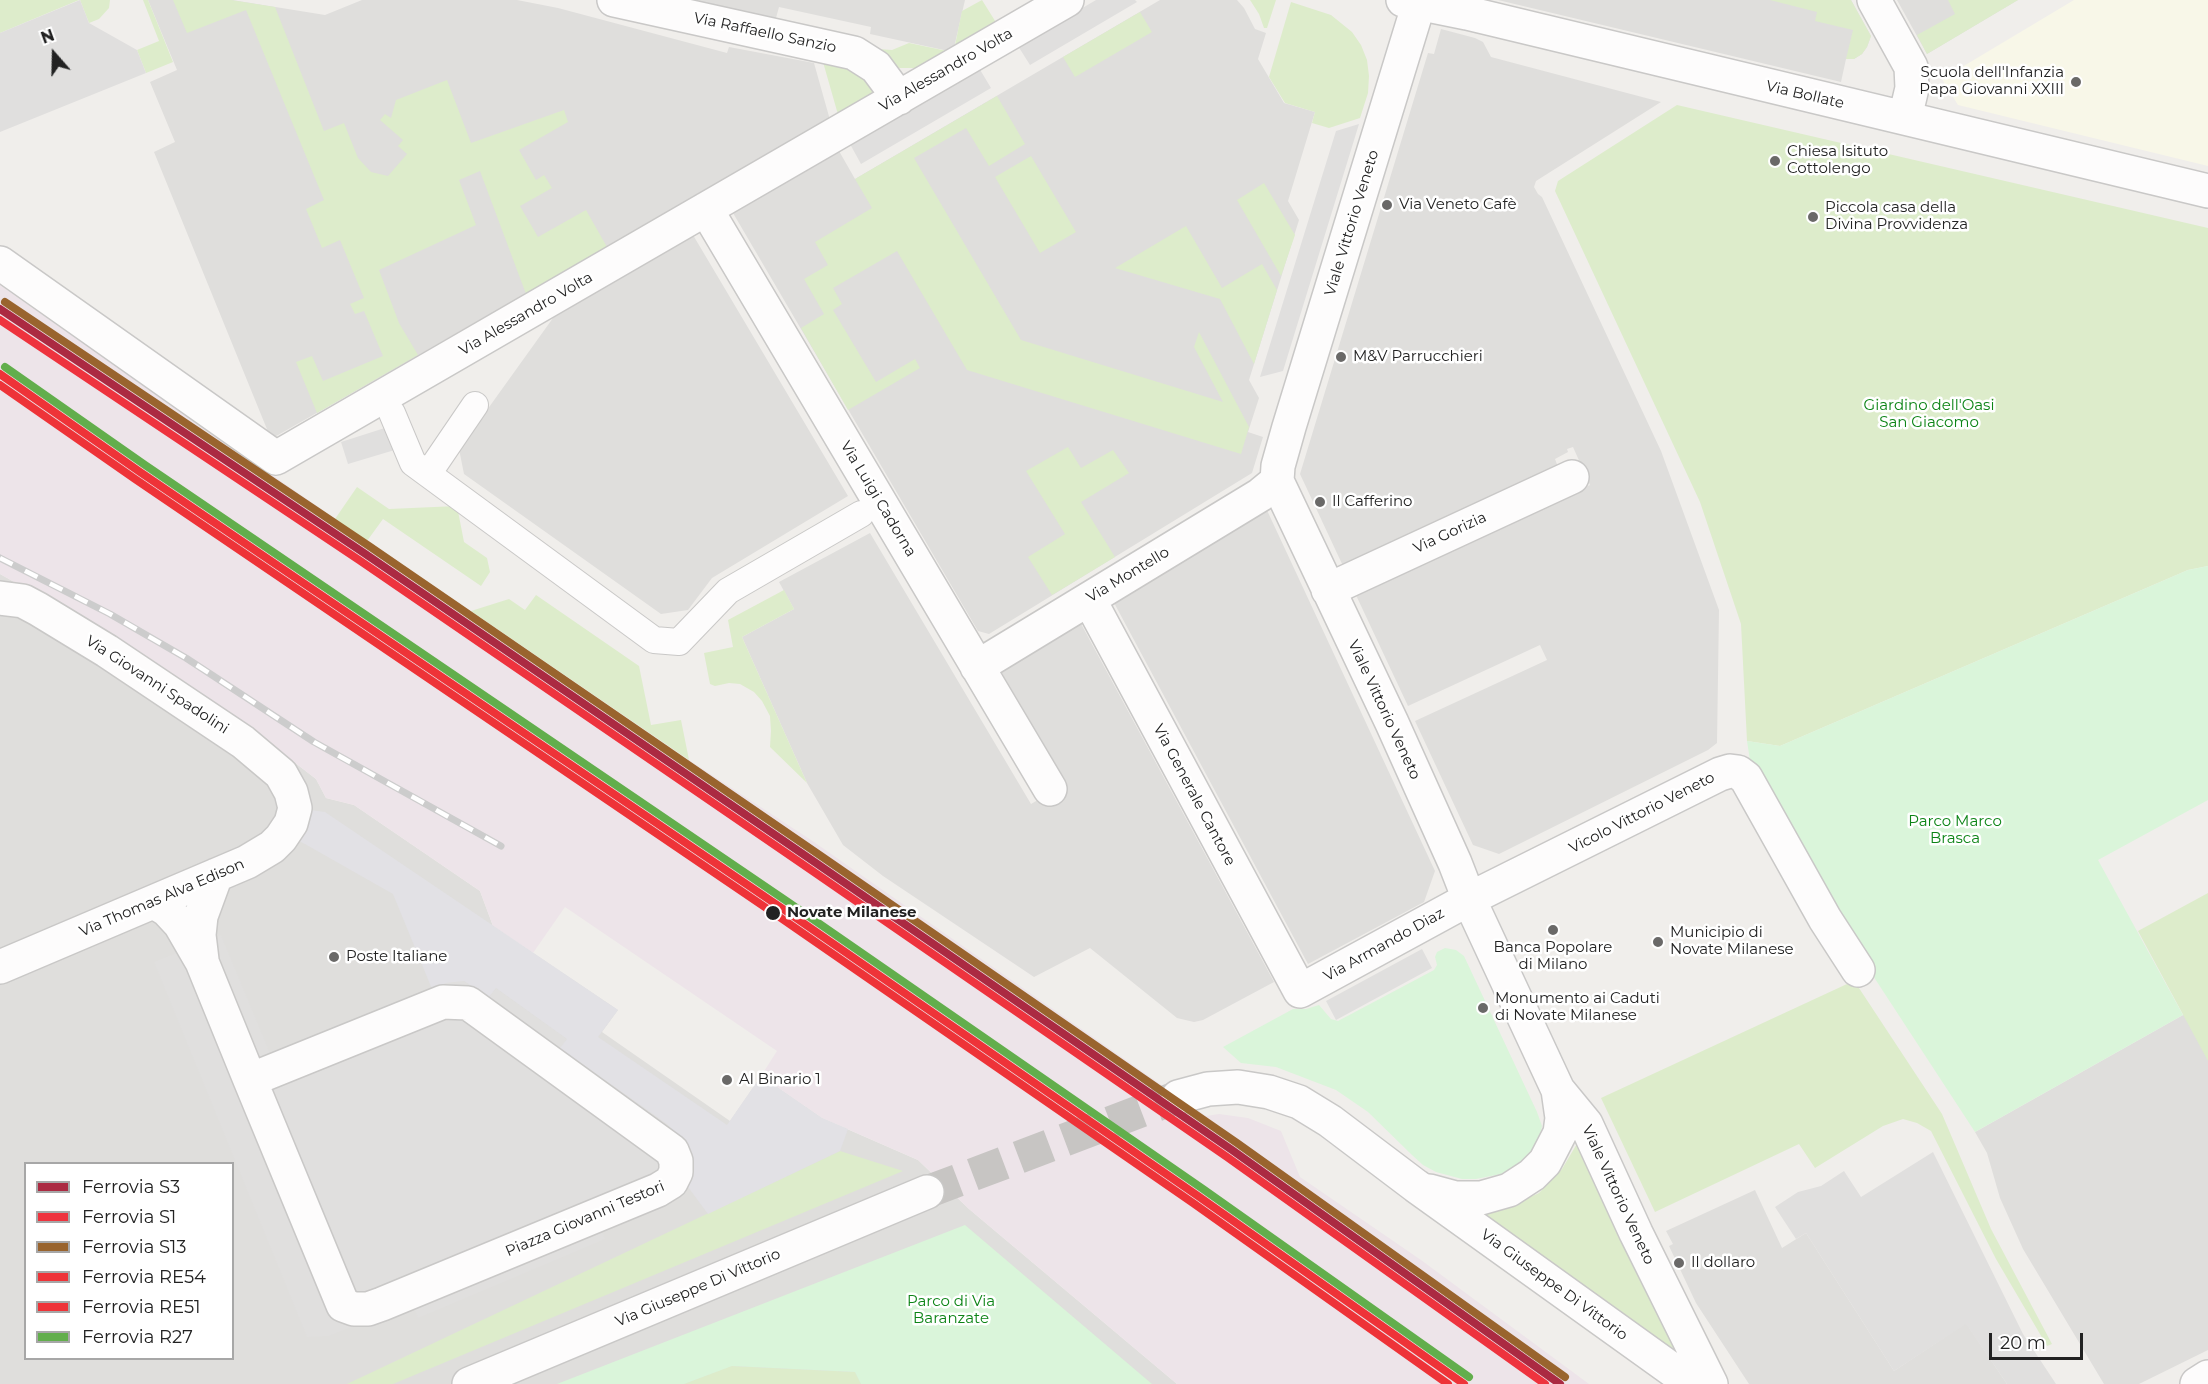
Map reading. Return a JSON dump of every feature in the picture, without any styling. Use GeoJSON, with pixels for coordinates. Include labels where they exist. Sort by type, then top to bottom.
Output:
{"type":"FeatureCollection","features":[{"type":"Feature","properties":{"kind":"street","name":"Via Raffaello Sanzio"},"geometry":{"type":"LineString","coordinates":[[614,0],[854,53],[876,67],[899,98]]}},
{"type":"Feature","properties":{"kind":"street","name":"Via Alessandro Volta"},"geometry":{"type":"LineString","coordinates":[[0,263],[276,458],[1067,0]]}},
{"type":"Feature","properties":{"kind":"street"},"geometry":{"type":"LineString","coordinates":[[1874,0],[1911,67],[1912,88],[1905,118]]}},
{"type":"Feature","properties":{"kind":"street","name":"Via Bollate"},"geometry":{"type":"LineString","coordinates":[[1414,1],[2208,191]]}},
{"type":"Feature","properties":{"kind":"street","name":"Viale Vittorio Veneto"},"geometry":{"type":"LineString","coordinates":[[1414,1],[1278,466],[1277,481],[1392,723],[1455,862],[1469,899],[1558,1090],[1586,1124],[1636,1233],[1711,1384]]}},
{"type":"Feature","properties":{"kind":"street","name":"Via Luigi Cadorna"},"geometry":{"type":"LineString","coordinates":[[706,210],[1050,789]]}},
{"type":"Feature","properties":{"kind":"street"},"geometry":{"type":"LineString","coordinates":[[428,474],[475,405]]}},
{"type":"Feature","properties":{"kind":"street"},"geometry":{"type":"LineString","coordinates":[[392,413],[413,463],[651,639],[659,641],[679,642],[728,591],[861,514]]}},
{"type":"Feature","properties":{"kind":"street","name":"Via Gorizia"},"geometry":{"type":"LineString","coordinates":[[1328,590],[1572,477]]}},
{"type":"Feature","properties":{"kind":"street","name":"Via Montello"},"geometry":{"type":"LineString","coordinates":[[977,667],[1260,495],[1277,481]]}},
{"type":"Feature","properties":{"kind":"street","name":"Via Giovanni Spadolini"},"geometry":{"type":"LineString","coordinates":[[0,598],[23,601],[38,609],[107,651],[243,742],[281,774],[294,800]]}},
{"type":"Feature","properties":{"kind":"street","name":"Via Generale Cantore"},"geometry":{"type":"LineString","coordinates":[[1089,599],[1300,991]]}},
{"type":"Feature","properties":{"kind":"street","name":"Vicolo Vittorio Veneto"},"geometry":{"type":"LineString","coordinates":[[1469,899],[1720,774],[1730,771],[1738,772],[1746,778],[1825,919],[1858,970]]}},
{"type":"Feature","properties":{"kind":"street","name":"Via Thomas Alva Edison"},"geometry":{"type":"LineString","coordinates":[[0,967],[247,862],[272,847],[281,838],[294,815],[294,800]]}},
{"type":"Feature","properties":{"kind":"street","name":"Piazza Giovanni Testori"},"geometry":{"type":"LineString","coordinates":[[202,962],[199,935],[201,916],[216,875]]}},
{"type":"Feature","properties":{"kind":"street","name":"Via Armando Diaz"},"geometry":{"type":"LineString","coordinates":[[1300,991],[1469,899]]}},
{"type":"Feature","properties":{"kind":"street","name":"Piazza Giovanni Testori"},"geometry":{"type":"LineString","coordinates":[[154,902],[167,910],[180,924],[202,962],[250,1080],[343,1305],[354,1309],[368,1309],[382,1304],[658,1190],[672,1182],[676,1172],[676,1161],[672,1151],[468,1003],[443,1002],[250,1080]]}},
{"type":"Feature","properties":{"kind":"street","name":"Via Giuseppe Di Vittorio"},"geometry":{"type":"LineString","coordinates":[[1178,1096],[1208,1089],[1238,1088],[1269,1092],[1289,1099],[1330,1121],[1416,1186],[1692,1384]]}},
{"type":"Feature","properties":{"kind":"street","name":"Via Giuseppe Di Vittorio"},"geometry":{"type":"LineString","coordinates":[[1416,1186],[1439,1195],[1467,1199],[1490,1196],[1519,1185],[1545,1162],[1560,1133],[1562,1118],[1558,1090]]}},
{"type":"Feature","properties":{"kind":"street","name":"Via Giuseppe Di Vittorio"},"geometry":{"type":"LineString","coordinates":[[469,1384],[927,1192]]}},
{"type":"Feature","properties":{"kind":"street"},"geometry":{"type":"LineString","coordinates":[[2197,1384],[2208,1377]]}},
{"type":"Feature","properties":{"kind":"shaded area"},"geometry":{"type":"Polygon","coordinates":[[[80,0],[89,23],[137,50],[146,73],[0,132],[0,33],[80,0]]]}},
{"type":"Feature","properties":{"kind":"shaded area"},"geometry":{"type":"Polygon","coordinates":[[[148,0],[232,0],[325,15],[362,0],[517,0],[558,8],[727,53],[729,47],[814,63],[830,120],[271,439],[154,152],[175,142],[150,82],[177,70],[148,0]]]}},
{"type":"Feature","properties":{"kind":"shaded area"},"geometry":{"type":"Polygon","coordinates":[[[692,0],[965,0],[953,52],[870,34],[871,27],[779,7],[776,18],[692,0]]]}},
{"type":"Feature","properties":{"kind":"shaded area"},"geometry":{"type":"Polygon","coordinates":[[[1096,0],[1135,0],[1137,2],[1030,65],[1018,46],[1096,0]]]}},
{"type":"Feature","properties":{"kind":"shaded area"},"geometry":{"type":"Polygon","coordinates":[[[1160,0],[1237,0],[1255,29],[1266,33],[1258,59],[1284,103],[1315,112],[1288,201],[1299,220],[1249,380],[1259,398],[1248,432],[1263,437],[1252,473],[989,634],[978,631],[733,213],[839,151],[855,179],[1160,0]]]}},
{"type":"Feature","properties":{"kind":"shaded area"},"geometry":{"type":"Polygon","coordinates":[[[1498,0],[1851,0],[1871,36],[1862,54],[1854,59],[1846,59],[1841,82],[1498,0]]]}},
{"type":"Feature","properties":{"kind":"shaded area"},"geometry":{"type":"Polygon","coordinates":[[[1897,0],[2018,0],[1927,54],[1897,0]]]}},
{"type":"Feature","properties":{"kind":"shaded area","name":"Scuola dell'Infanzia Papa Giovanni XXIII"},"geometry":{"type":"Polygon","coordinates":[[[2074,0],[2208,0],[2208,166],[1958,105],[1942,79],[2074,0]]]}},
{"type":"Feature","properties":{"kind":"shaded area"},"geometry":{"type":"Polygon","coordinates":[[[1441,29],[1483,42],[1491,57],[1661,102],[1536,181],[1534,187],[1542,197],[1661,451],[1719,610],[1717,743],[1708,750],[1499,854],[1473,845],[1415,721],[1547,660],[1540,645],[1408,706],[1355,593],[1590,485],[1573,447],[1555,459],[1558,467],[1343,566],[1300,474],[1428,53],[1434,54],[1441,29]]]}},
{"type":"Feature","properties":{"kind":"shaded area"},"geometry":{"type":"Polygon","coordinates":[[[979,68],[991,88],[861,164],[850,144],[979,68]]]}},
{"type":"Feature","properties":{"kind":"shaded area"},"geometry":{"type":"Polygon","coordinates":[[[1359,124],[1283,371],[1260,377],[1336,131],[1359,124]]]}},
{"type":"Feature","properties":{"kind":"shaded area"},"geometry":{"type":"Polygon","coordinates":[[[693,235],[848,496],[712,578],[688,610],[661,614],[464,474],[459,449],[553,318],[693,235]]]}},
{"type":"Feature","properties":{"kind":"shaded area"},"geometry":{"type":"Polygon","coordinates":[[[0,285],[367,541],[689,760],[814,842],[1206,1116],[1219,1114],[1248,1118],[1281,1131],[1300,1177],[1421,1260],[1589,1384],[1177,1384],[969,1209],[918,1160],[822,1118],[761,1076],[777,1051],[565,907],[533,953],[493,926],[480,891],[354,805],[326,798],[316,779],[272,745],[190,689],[68,612],[0,574],[0,285]]]}},
{"type":"Feature","properties":{"kind":"shaded area"},"geometry":{"type":"Polygon","coordinates":[[[391,426],[398,449],[348,464],[341,442],[391,426]]]}},
{"type":"Feature","properties":{"kind":"shaded area"},"geometry":{"type":"Polygon","coordinates":[[[1265,506],[1435,871],[1424,902],[1308,964],[1112,599],[1265,506]]]}},
{"type":"Feature","properties":{"kind":"shaded area"},"geometry":{"type":"Polygon","coordinates":[[[870,533],[1031,804],[1067,783],[999,668],[1079,620],[1274,982],[1203,1020],[1194,1022],[1177,1018],[1090,948],[1034,977],[883,876],[843,845],[807,783],[742,637],[794,609],[779,582],[870,533]]]}},
{"type":"Feature","properties":{"kind":"shaded area"},"geometry":{"type":"Polygon","coordinates":[[[0,574],[68,612],[190,689],[272,745],[316,779],[326,798],[354,805],[480,891],[493,926],[618,1010],[602,1032],[730,1121],[761,1076],[822,1118],[918,1160],[969,1209],[1177,1384],[0,1384],[0,574]]]}},
{"type":"Feature","properties":{"kind":"shaded area"},"geometry":{"type":"Polygon","coordinates":[[[295,808],[325,812],[618,1010],[598,1037],[727,1125],[761,1076],[822,1118],[848,1129],[840,1151],[708,1214],[688,1187],[692,1168],[686,1143],[667,1124],[560,1048],[567,1039],[496,988],[489,997],[464,981],[446,983],[432,989],[393,894],[284,834],[295,808]]]}},
{"type":"Feature","properties":{"kind":"shaded area"},"geometry":{"type":"Polygon","coordinates":[[[2208,893],[2208,1350],[2139,1384],[2104,1384],[2023,1249],[2000,1198],[1987,1153],[1975,1132],[2183,1015],[2208,893]]]}},
{"type":"Feature","properties":{"kind":"shaded area"},"geometry":{"type":"Polygon","coordinates":[[[221,935],[270,1053],[446,983],[464,981],[489,997],[496,988],[567,1039],[561,1048],[667,1124],[686,1143],[692,1168],[688,1187],[600,1226],[605,1239],[418,1318],[412,1304],[328,1336],[307,1337],[154,962],[221,935]]]}},
{"type":"Feature","properties":{"kind":"shaded area"},"geometry":{"type":"Polygon","coordinates":[[[1422,949],[1432,968],[1336,1020],[1326,1001],[1422,949]]]}},
{"type":"Feature","properties":{"kind":"shaded area"},"geometry":{"type":"Polygon","coordinates":[[[1933,1152],[2023,1334],[2056,1384],[2007,1384],[1966,1324],[1894,1371],[1806,1233],[1796,1239],[1775,1207],[1798,1192],[1821,1186],[1844,1171],[1861,1197],[1933,1152]]]}},
{"type":"Feature","properties":{"kind":"shaded area"},"geometry":{"type":"Polygon","coordinates":[[[1755,1190],[1782,1248],[1806,1233],[1894,1371],[1966,1323],[2007,1384],[1749,1384],[1696,1303],[1669,1246],[1673,1244],[1666,1231],[1755,1190]]]}},
{"type":"Feature","properties":{"kind":"green space"},"geometry":{"type":"Polygon","coordinates":[[[0,0],[79,0],[0,33],[0,0]]]}},
{"type":"Feature","properties":{"kind":"green space"},"geometry":{"type":"Polygon","coordinates":[[[80,0],[110,0],[109,8],[99,19],[89,23],[80,0]]]}},
{"type":"Feature","properties":{"kind":"green space"},"geometry":{"type":"Polygon","coordinates":[[[143,0],[148,0],[173,62],[146,73],[137,50],[159,41],[143,0]]]}},
{"type":"Feature","properties":{"kind":"green space"},"geometry":{"type":"Polygon","coordinates":[[[173,0],[231,0],[275,7],[324,131],[344,123],[358,158],[371,172],[388,176],[407,154],[398,146],[403,140],[380,120],[385,114],[391,118],[396,100],[447,80],[471,143],[564,110],[568,122],[519,150],[536,180],[544,175],[552,188],[520,206],[538,237],[586,210],[607,247],[526,294],[480,171],[459,180],[476,225],[379,270],[399,323],[418,355],[317,413],[296,362],[312,356],[323,381],[383,356],[364,311],[355,314],[350,304],[364,298],[340,240],[322,248],[306,209],[324,200],[246,10],[187,33],[173,0]]]}},
{"type":"Feature","properties":{"kind":"green space"},"geometry":{"type":"Polygon","coordinates":[[[982,0],[997,24],[954,50],[962,11],[982,0]]]}},
{"type":"Feature","properties":{"kind":"green space"},"geometry":{"type":"Polygon","coordinates":[[[1250,0],[1276,0],[1267,28],[1264,28],[1250,0]]]}},
{"type":"Feature","properties":{"kind":"green space"},"geometry":{"type":"Polygon","coordinates":[[[1770,0],[1851,0],[1871,36],[1867,47],[1854,59],[1846,59],[1853,30],[1815,21],[1817,12],[1770,0]]]}},
{"type":"Feature","properties":{"kind":"green space"},"geometry":{"type":"Polygon","coordinates":[[[1948,0],[2018,0],[1927,54],[1917,35],[1955,14],[1948,0]]]}},
{"type":"Feature","properties":{"kind":"green space"},"geometry":{"type":"Polygon","coordinates":[[[1291,2],[1331,15],[1352,32],[1361,45],[1367,60],[1369,76],[1368,93],[1360,118],[1329,128],[1312,123],[1315,112],[1285,103],[1269,77],[1291,2]]]}},
{"type":"Feature","properties":{"kind":"green space"},"geometry":{"type":"Polygon","coordinates":[[[1140,12],[1152,32],[1075,77],[1063,57],[1140,12]]]}},
{"type":"Feature","properties":{"kind":"green space"},"geometry":{"type":"Polygon","coordinates":[[[909,43],[952,52],[932,63],[915,68],[899,68],[888,64],[878,49],[892,50],[909,43]]]}},
{"type":"Feature","properties":{"kind":"green space"},"geometry":{"type":"Polygon","coordinates":[[[821,55],[845,61],[874,87],[870,97],[839,118],[821,55]]]}},
{"type":"Feature","properties":{"kind":"green space"},"geometry":{"type":"Polygon","coordinates":[[[997,96],[1025,144],[989,166],[966,128],[914,158],[1021,340],[1223,402],[1194,347],[1199,332],[1249,427],[1241,454],[967,370],[897,251],[833,288],[842,304],[833,310],[876,382],[915,359],[920,368],[848,410],[801,328],[824,314],[804,279],[828,265],[815,242],[872,208],[855,179],[997,96]]]}},
{"type":"Feature","properties":{"kind":"green space","name":"Giardino dell'Oasi San Giacomo"},"geometry":{"type":"Polygon","coordinates":[[[1677,105],[2208,228],[2208,566],[2188,570],[1780,746],[1747,741],[1741,624],[1700,502],[1555,191],[1558,181],[1677,105]]]}},
{"type":"Feature","properties":{"kind":"green space"},"geometry":{"type":"Polygon","coordinates":[[[1031,156],[1076,232],[1040,253],[995,177],[1031,156]]]}},
{"type":"Feature","properties":{"kind":"green space"},"geometry":{"type":"Polygon","coordinates":[[[1264,183],[1295,235],[1281,276],[1237,200],[1264,183]]]}},
{"type":"Feature","properties":{"kind":"green space"},"geometry":{"type":"Polygon","coordinates":[[[1186,226],[1222,288],[1262,264],[1277,290],[1254,364],[1220,299],[1115,268],[1186,226]]]}},
{"type":"Feature","properties":{"kind":"green space"},"geometry":{"type":"Polygon","coordinates":[[[1068,447],[1081,468],[1113,450],[1129,473],[1081,502],[1115,557],[1052,595],[1028,557],[1065,534],[1026,471],[1068,447]]]}},
{"type":"Feature","properties":{"kind":"green space"},"geometry":{"type":"Polygon","coordinates":[[[357,487],[389,509],[457,506],[464,542],[487,558],[490,572],[481,586],[383,519],[367,541],[335,519],[357,487]]]}},
{"type":"Feature","properties":{"kind":"green space","name":"Parco Marco Brasca"},"geometry":{"type":"Polygon","coordinates":[[[2208,566],[2208,800],[2098,860],[2183,1015],[1975,1132],[1834,916],[1751,767],[1747,741],[1780,746],[2188,570],[2208,566]]]}},
{"type":"Feature","properties":{"kind":"green space"},"geometry":{"type":"Polygon","coordinates":[[[784,590],[794,609],[742,637],[807,783],[770,747],[770,716],[762,701],[754,692],[740,684],[729,683],[715,686],[710,684],[704,653],[733,647],[728,620],[784,590]]]}},
{"type":"Feature","properties":{"kind":"green space"},"geometry":{"type":"Polygon","coordinates":[[[536,595],[639,666],[651,725],[681,720],[689,760],[471,611],[509,599],[525,610],[536,595]]]}},
{"type":"Feature","properties":{"kind":"green space"},"geometry":{"type":"Polygon","coordinates":[[[2208,893],[2208,1061],[2138,931],[2208,893]]]}},
{"type":"Feature","properties":{"kind":"green space"},"geometry":{"type":"Polygon","coordinates":[[[1445,948],[1456,950],[1464,956],[1542,1126],[1539,1139],[1522,1162],[1501,1174],[1462,1179],[1436,1172],[1423,1165],[1368,1112],[1336,1090],[1276,1067],[1241,1063],[1223,1047],[1293,1009],[1306,1009],[1319,1005],[1331,1019],[1338,1021],[1434,970],[1437,965],[1435,957],[1437,952],[1445,948]]]}},
{"type":"Feature","properties":{"kind":"green space"},"geometry":{"type":"Polygon","coordinates":[[[1855,982],[1942,1114],[1991,1229],[2052,1344],[2047,1346],[1996,1259],[1931,1131],[1917,1123],[1903,1119],[1883,1126],[1815,1168],[1799,1144],[1655,1212],[1601,1098],[1855,982]]]}},
{"type":"Feature","properties":{"kind":"green space"},"geometry":{"type":"Polygon","coordinates":[[[1578,1142],[1692,1370],[1478,1215],[1502,1210],[1539,1193],[1562,1169],[1578,1142]]]}},
{"type":"Feature","properties":{"kind":"green space"},"geometry":{"type":"Polygon","coordinates":[[[840,1151],[903,1171],[393,1384],[347,1384],[840,1151]]]}},
{"type":"Feature","properties":{"kind":"green space","name":"Parco di Via Baranzate"},"geometry":{"type":"Polygon","coordinates":[[[965,1225],[1152,1384],[861,1384],[855,1372],[732,1366],[684,1384],[557,1384],[965,1225]]]}},
{"type":"Feature","properties":{"kind":"green space"},"geometry":{"type":"Polygon","coordinates":[[[731,1366],[855,1372],[861,1384],[684,1384],[731,1366]]]}},
{"type":"Feature","properties":{"kind":"tunnel"},"geometry":{"type":"LineString","coordinates":[[927,1192],[1178,1097]]}},
{"type":"Feature","properties":{"kind":"railway"},"geometry":{"type":"LineString","coordinates":[[0,558],[110,614],[186,658],[314,742],[501,846]]}},
{"type":"Feature","properties":{"kind":"rail line","name":"S13"},"geometry":{"type":"LineString","coordinates":[[5,302],[369,546],[821,856],[1237,1143],[1565,1377]]}},
{"type":"Feature","properties":{"kind":"rail line","name":"S3"},"geometry":{"type":"LineString","coordinates":[[0,309],[364,553],[816,863],[1232,1150],[1560,1384]]}},
{"type":"Feature","properties":{"kind":"rail line","name":"S1"},"geometry":{"type":"LineString","coordinates":[[0,320],[359,560],[811,870],[1227,1157],[1545,1384]]}},
{"type":"Feature","properties":{"kind":"rail line","name":"R27"},"geometry":{"type":"LineString","coordinates":[[5,367],[145,465],[788,902],[1203,1189],[1469,1377]]}},
{"type":"Feature","properties":{"kind":"rail line","name":"RE54"},"geometry":{"type":"LineString","coordinates":[[0,374],[140,472],[783,909],[1198,1196],[1464,1384]]}},
{"type":"Feature","properties":{"kind":"rail line","name":"RE51"},"geometry":{"type":"LineString","coordinates":[[0,385],[778,916],[1193,1203],[1448,1384]]}},
{"type":"Feature","properties":{"kind":"place","name":"Scuola dell'Infanzia Papa Giovanni XXIII"},"geometry":{"type":"Point","coordinates":[2076,82]}},
{"type":"Feature","properties":{"kind":"place","name":"Chiesa Isituto Cottolengo"},"geometry":{"type":"Point","coordinates":[1775,161]}},
{"type":"Feature","properties":{"kind":"place","name":"Via Veneto Cafè"},"geometry":{"type":"Point","coordinates":[1387,205]}},
{"type":"Feature","properties":{"kind":"place","name":"Piccola casa della Divina Provvidenza"},"geometry":{"type":"Point","coordinates":[1813,217]}},
{"type":"Feature","properties":{"kind":"place","name":"M&V Parrucchieri"},"geometry":{"type":"Point","coordinates":[1341,357]}},
{"type":"Feature","properties":{"kind":"place","name":"Il Cafferino"},"geometry":{"type":"Point","coordinates":[1320,502]}},
{"type":"Feature","properties":{"kind":"place","name":"Novate Milanese"},"geometry":{"type":"Point","coordinates":[773,913]}},
{"type":"Feature","properties":{"kind":"place","name":"Banca Popolare di Milano"},"geometry":{"type":"Point","coordinates":[1553,930]}},
{"type":"Feature","properties":{"kind":"place","name":"Municipio di Novate Milanese"},"geometry":{"type":"Point","coordinates":[1658,942]}},
{"type":"Feature","properties":{"kind":"place","name":"Poste Italiane"},"geometry":{"type":"Point","coordinates":[334,957]}},
{"type":"Feature","properties":{"kind":"place","name":"Monumento ai Caduti di Novate Milanese"},"geometry":{"type":"Point","coordinates":[1483,1008]}},
{"type":"Feature","properties":{"kind":"place","name":"Al Binario 1"},"geometry":{"type":"Point","coordinates":[727,1080]}},
{"type":"Feature","properties":{"kind":"place","name":"Il dollaro"},"geometry":{"type":"Point","coordinates":[1679,1263]}}]}
